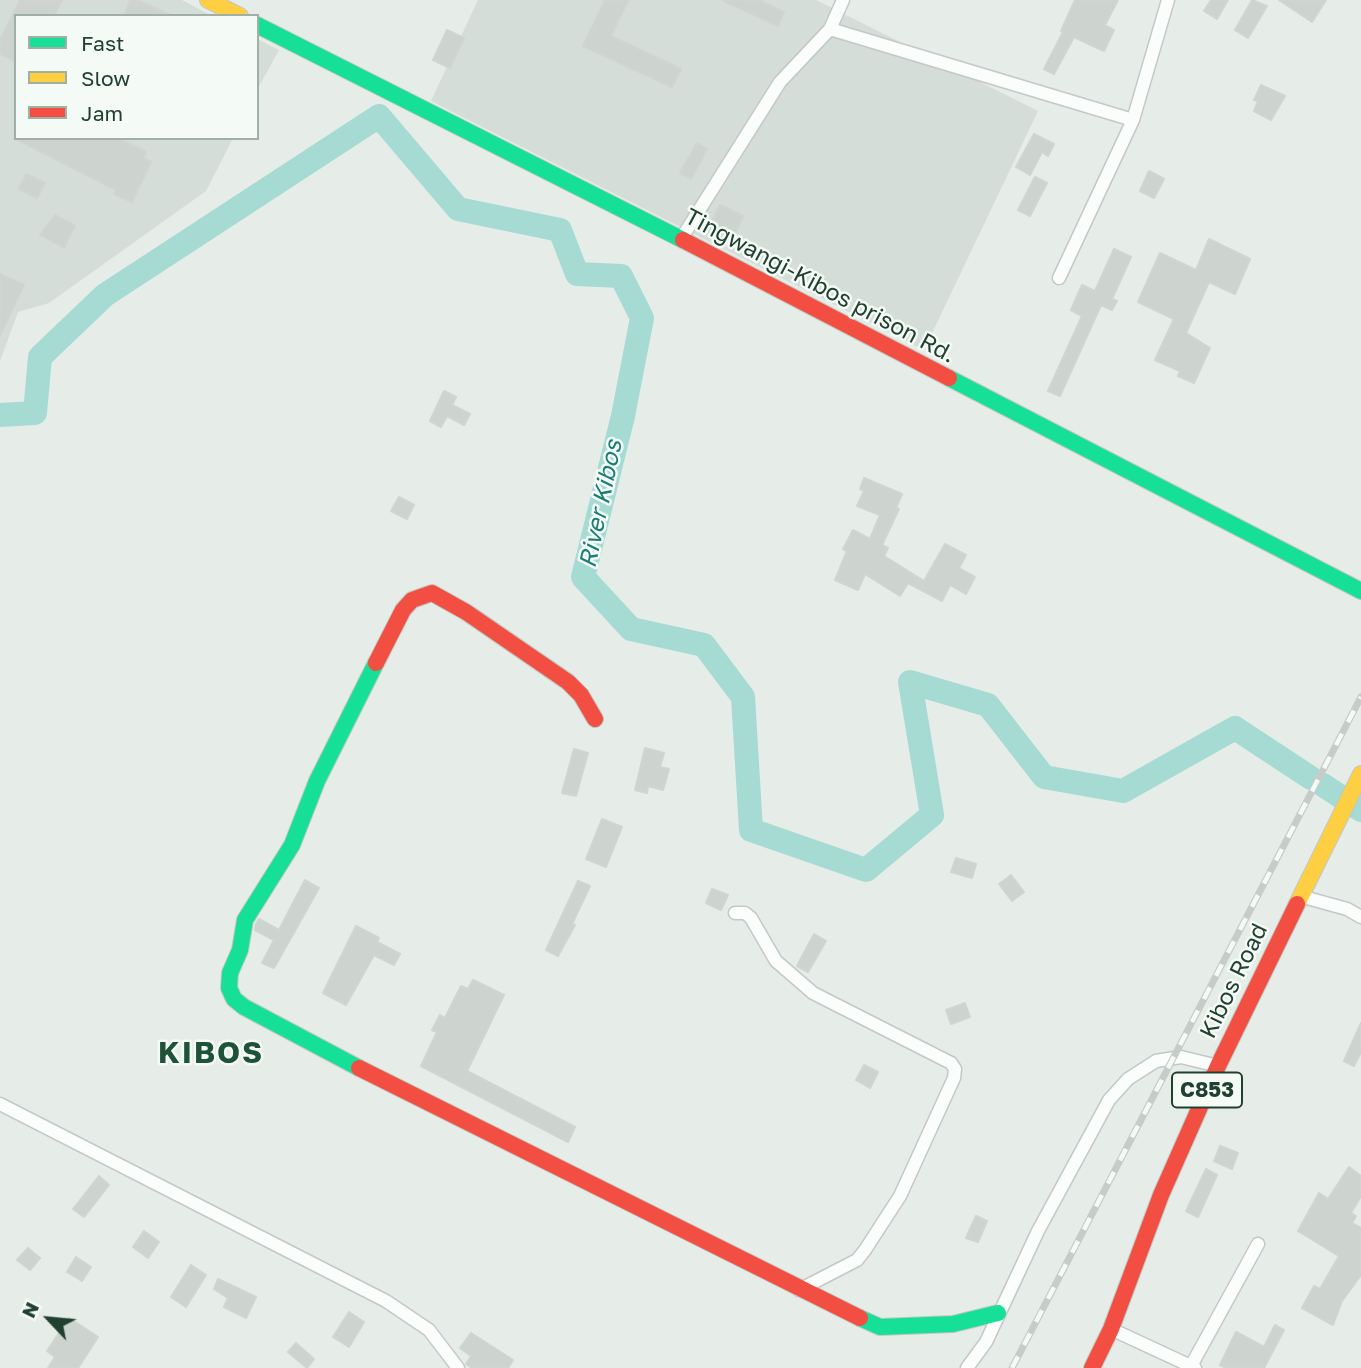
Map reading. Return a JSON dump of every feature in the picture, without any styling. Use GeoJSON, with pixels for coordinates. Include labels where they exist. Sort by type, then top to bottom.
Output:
{"type":"FeatureCollection","features":[{"type":"Feature","properties":{"kind":"street"},"geometry":{"type":"LineString","coordinates":[[208,0],[236,14]]}},
{"type":"Feature","properties":{"kind":"street"},"geometry":{"type":"LineString","coordinates":[[681,239],[780,82],[830,29],[843,0]]}},
{"type":"Feature","properties":{"kind":"street"},"geometry":{"type":"LineString","coordinates":[[1059,278],[1133,120],[1168,0]]}},
{"type":"Feature","properties":{"kind":"street","name":"Tingwangi-Kibos prison Rd."},"geometry":{"type":"LineString","coordinates":[[259,25],[681,239],[1361,591]]}},
{"type":"Feature","properties":{"kind":"street"},"geometry":{"type":"LineString","coordinates":[[830,29],[1133,120]]}},
{"type":"Feature","properties":{"kind":"street"},"geometry":{"type":"LineString","coordinates":[[594,719],[581,695],[568,682],[466,612],[432,593],[412,600],[403,610],[317,781],[292,845],[245,920],[240,950],[230,973],[229,988],[234,999],[268,1020],[799,1290],[880,1327],[953,1324],[998,1313]]}},
{"type":"Feature","properties":{"kind":"street","name":"Kibos Road"},"geometry":{"type":"LineString","coordinates":[[1092,1368],[1111,1329],[1161,1195],[1218,1066],[1336,819],[1360,776]]}},
{"type":"Feature","properties":{"kind":"street"},"geometry":{"type":"LineString","coordinates":[[1300,896],[1347,909],[1361,917]]}},
{"type":"Feature","properties":{"kind":"street"},"geometry":{"type":"LineString","coordinates":[[735,913],[745,913],[751,918],[776,961],[813,993],[951,1063],[955,1069],[954,1078],[900,1196],[865,1250],[857,1260],[799,1290]]}},
{"type":"Feature","properties":{"kind":"street"},"geometry":{"type":"LineString","coordinates":[[967,1368],[980,1354],[998,1313],[1108,1100],[1128,1079],[1156,1061],[1181,1057],[1218,1066]]}},
{"type":"Feature","properties":{"kind":"street"},"geometry":{"type":"LineString","coordinates":[[0,1104],[386,1301],[429,1331],[458,1368]]}},
{"type":"Feature","properties":{"kind":"street"},"geometry":{"type":"LineString","coordinates":[[1111,1329],[1193,1367],[1258,1244]]}},
{"type":"Feature","properties":{"kind":"shaded area"},"geometry":{"type":"Polygon","coordinates":[[[0,0],[182,0],[208,14],[14,14],[14,140],[232,140],[206,191],[49,303],[18,312],[0,361],[0,0]]]}},
{"type":"Feature","properties":{"kind":"shaded area"},"geometry":{"type":"Polygon","coordinates":[[[478,0],[816,0],[1038,111],[924,350],[431,101],[478,0]]]}},
{"type":"Feature","properties":{"kind":"shaded area"},"geometry":{"type":"Polygon","coordinates":[[[259,40],[279,50],[259,86],[259,40]]]}},
{"type":"Feature","properties":{"kind":"building"},"geometry":{"type":"Polygon","coordinates":[[[20,0],[62,0],[55,14],[14,14],[14,61],[0,54],[0,40],[20,0]]]}},
{"type":"Feature","properties":{"kind":"building"},"geometry":{"type":"Polygon","coordinates":[[[130,0],[137,0],[168,14],[125,14],[130,0]]]}},
{"type":"Feature","properties":{"kind":"building"},"geometry":{"type":"Polygon","coordinates":[[[605,0],[628,0],[611,36],[681,69],[672,87],[583,46],[605,0]]]}},
{"type":"Feature","properties":{"kind":"building"},"geometry":{"type":"Polygon","coordinates":[[[722,0],[758,0],[784,12],[778,26],[722,0]]]}},
{"type":"Feature","properties":{"kind":"building"},"geometry":{"type":"Polygon","coordinates":[[[1075,0],[1118,0],[1105,25],[1114,30],[1104,51],[1074,37],[1054,74],[1044,69],[1063,32],[1061,31],[1075,0]]]}},
{"type":"Feature","properties":{"kind":"building"},"geometry":{"type":"Polygon","coordinates":[[[1211,0],[1228,0],[1217,19],[1204,11],[1211,0]]]}},
{"type":"Feature","properties":{"kind":"building"},"geometry":{"type":"Polygon","coordinates":[[[1252,0],[1267,6],[1248,38],[1235,30],[1252,0]]]}},
{"type":"Feature","properties":{"kind":"building"},"geometry":{"type":"Polygon","coordinates":[[[1279,0],[1326,0],[1312,22],[1279,0]]]}},
{"type":"Feature","properties":{"kind":"building"},"geometry":{"type":"Polygon","coordinates":[[[447,30],[464,38],[450,68],[433,60],[447,30]]]}},
{"type":"Feature","properties":{"kind":"building"},"geometry":{"type":"Polygon","coordinates":[[[1261,85],[1285,96],[1271,120],[1254,111],[1258,101],[1254,100],[1261,85]]]}},
{"type":"Feature","properties":{"kind":"building"},"geometry":{"type":"Polygon","coordinates":[[[1034,134],[1054,144],[1048,156],[1042,152],[1030,175],[1016,167],[1034,134]]]}},
{"type":"Feature","properties":{"kind":"building"},"geometry":{"type":"Polygon","coordinates":[[[18,140],[122,140],[146,152],[143,158],[151,162],[132,202],[114,194],[116,190],[18,140]]]}},
{"type":"Feature","properties":{"kind":"building"},"geometry":{"type":"Polygon","coordinates":[[[697,143],[707,149],[691,179],[680,173],[697,143]]]}},
{"type":"Feature","properties":{"kind":"building"},"geometry":{"type":"Polygon","coordinates":[[[1149,171],[1164,179],[1154,198],[1140,191],[1149,171]]]}},
{"type":"Feature","properties":{"kind":"building"},"geometry":{"type":"Polygon","coordinates":[[[26,174],[45,183],[37,198],[19,189],[26,174]]]}},
{"type":"Feature","properties":{"kind":"building"},"geometry":{"type":"Polygon","coordinates":[[[1035,177],[1047,183],[1030,216],[1018,210],[1035,177]]]}},
{"type":"Feature","properties":{"kind":"building"},"geometry":{"type":"Polygon","coordinates":[[[720,205],[743,216],[733,238],[709,227],[720,205]]]}},
{"type":"Feature","properties":{"kind":"building"},"geometry":{"type":"Polygon","coordinates":[[[55,215],[75,226],[64,247],[40,235],[55,215]]]}},
{"type":"Feature","properties":{"kind":"building"},"geometry":{"type":"Polygon","coordinates":[[[1209,239],[1250,259],[1235,294],[1209,282],[1186,333],[1210,348],[1194,383],[1178,376],[1180,371],[1155,360],[1174,319],[1138,302],[1160,253],[1196,270],[1209,239]]]}},
{"type":"Feature","properties":{"kind":"building"},"geometry":{"type":"Polygon","coordinates":[[[1114,249],[1131,257],[1112,299],[1117,301],[1112,310],[1101,305],[1060,396],[1048,391],[1082,316],[1071,310],[1082,285],[1095,291],[1114,249]]]}},
{"type":"Feature","properties":{"kind":"building"},"geometry":{"type":"Polygon","coordinates":[[[0,274],[24,285],[0,335],[0,274]]]}},
{"type":"Feature","properties":{"kind":"building"},"geometry":{"type":"Polygon","coordinates":[[[444,391],[456,397],[452,405],[470,414],[464,425],[447,416],[441,427],[430,421],[444,391]]]}},
{"type":"Feature","properties":{"kind":"building"},"geometry":{"type":"Polygon","coordinates":[[[864,478],[902,494],[896,508],[899,509],[882,545],[888,548],[884,556],[924,581],[945,544],[966,555],[959,568],[975,577],[966,594],[950,585],[942,601],[908,583],[900,596],[865,574],[858,590],[835,580],[847,551],[843,549],[853,530],[870,539],[880,515],[857,506],[864,491],[860,489],[864,478]]]}},
{"type":"Feature","properties":{"kind":"building"},"geometry":{"type":"Polygon","coordinates":[[[399,497],[414,505],[407,519],[391,511],[399,497]]]}},
{"type":"Feature","properties":{"kind":"building"},"geometry":{"type":"Polygon","coordinates":[[[645,748],[664,753],[660,767],[669,769],[663,790],[648,786],[647,793],[635,790],[645,748]]]}},
{"type":"Feature","properties":{"kind":"building"},"geometry":{"type":"Polygon","coordinates":[[[574,749],[588,753],[576,796],[562,793],[574,749]]]}},
{"type":"Feature","properties":{"kind":"building"},"geometry":{"type":"Polygon","coordinates":[[[602,819],[622,827],[606,867],[586,859],[602,819]]]}},
{"type":"Feature","properties":{"kind":"building"},"geometry":{"type":"Polygon","coordinates":[[[956,858],[976,864],[972,878],[951,872],[956,858]]]}},
{"type":"Feature","properties":{"kind":"building"},"geometry":{"type":"Polygon","coordinates":[[[1011,875],[1024,892],[1012,901],[999,884],[1011,875]]]}},
{"type":"Feature","properties":{"kind":"building"},"geometry":{"type":"Polygon","coordinates":[[[305,880],[319,888],[274,968],[262,963],[274,940],[255,930],[256,924],[259,919],[279,930],[305,880]]]}},
{"type":"Feature","properties":{"kind":"building"},"geometry":{"type":"Polygon","coordinates":[[[578,881],[590,886],[572,924],[575,925],[558,956],[546,950],[578,881]]]}},
{"type":"Feature","properties":{"kind":"building"},"geometry":{"type":"Polygon","coordinates":[[[712,889],[728,895],[721,910],[706,903],[712,889]]]}},
{"type":"Feature","properties":{"kind":"building"},"geometry":{"type":"Polygon","coordinates":[[[356,926],[379,938],[377,942],[400,954],[394,965],[374,955],[346,1005],[323,993],[356,926]]]}},
{"type":"Feature","properties":{"kind":"building"},"geometry":{"type":"Polygon","coordinates":[[[814,934],[826,941],[808,972],[797,966],[814,934]]]}},
{"type":"Feature","properties":{"kind":"building"},"geometry":{"type":"Polygon","coordinates":[[[473,980],[504,995],[467,1071],[575,1127],[568,1142],[421,1066],[437,1032],[432,1030],[440,1015],[445,1018],[461,986],[468,989],[473,980]]]}},
{"type":"Feature","properties":{"kind":"building"},"geometry":{"type":"Polygon","coordinates":[[[965,1003],[970,1017],[951,1024],[946,1010],[965,1003]]]}},
{"type":"Feature","properties":{"kind":"building"},"geometry":{"type":"Polygon","coordinates":[[[1361,1023],[1361,1052],[1354,1066],[1344,1061],[1361,1023]]]}},
{"type":"Feature","properties":{"kind":"building"},"geometry":{"type":"Polygon","coordinates":[[[864,1065],[878,1072],[870,1088],[856,1080],[864,1065]]]}},
{"type":"Feature","properties":{"kind":"building"},"geometry":{"type":"Polygon","coordinates":[[[1220,1146],[1238,1153],[1232,1169],[1214,1161],[1220,1146]]]}},
{"type":"Feature","properties":{"kind":"building"},"geometry":{"type":"Polygon","coordinates":[[[1349,1167],[1361,1176],[1361,1196],[1351,1213],[1356,1216],[1352,1223],[1361,1228],[1361,1275],[1342,1301],[1333,1325],[1302,1308],[1314,1286],[1320,1289],[1339,1256],[1298,1231],[1319,1193],[1328,1199],[1349,1167]]]}},
{"type":"Feature","properties":{"kind":"building"},"geometry":{"type":"Polygon","coordinates":[[[1206,1169],[1217,1175],[1198,1217],[1186,1211],[1206,1169]]]}},
{"type":"Feature","properties":{"kind":"building"},"geometry":{"type":"Polygon","coordinates":[[[99,1176],[109,1185],[84,1217],[73,1209],[99,1176]]]}},
{"type":"Feature","properties":{"kind":"building"},"geometry":{"type":"Polygon","coordinates":[[[976,1216],[987,1221],[978,1242],[966,1238],[976,1216]]]}},
{"type":"Feature","properties":{"kind":"building"},"geometry":{"type":"Polygon","coordinates":[[[144,1231],[159,1242],[148,1258],[133,1247],[144,1231]]]}},
{"type":"Feature","properties":{"kind":"building"},"geometry":{"type":"Polygon","coordinates":[[[28,1248],[40,1258],[30,1270],[17,1260],[28,1248]]]}},
{"type":"Feature","properties":{"kind":"building"},"geometry":{"type":"Polygon","coordinates":[[[76,1257],[91,1267],[82,1281],[67,1272],[76,1257]]]}},
{"type":"Feature","properties":{"kind":"building"},"geometry":{"type":"Polygon","coordinates":[[[191,1265],[206,1275],[186,1307],[171,1297],[191,1265]]]}},
{"type":"Feature","properties":{"kind":"building"},"geometry":{"type":"Polygon","coordinates":[[[218,1279],[256,1297],[246,1318],[224,1307],[228,1298],[214,1289],[218,1279]]]}},
{"type":"Feature","properties":{"kind":"building"},"geometry":{"type":"Polygon","coordinates":[[[349,1312],[364,1322],[349,1347],[333,1337],[349,1312]]]}},
{"type":"Feature","properties":{"kind":"building"},"geometry":{"type":"Polygon","coordinates":[[[69,1318],[98,1337],[78,1368],[48,1368],[55,1357],[47,1351],[69,1318]]]}},
{"type":"Feature","properties":{"kind":"building"},"geometry":{"type":"Polygon","coordinates":[[[1275,1325],[1284,1330],[1264,1368],[1226,1368],[1220,1365],[1236,1332],[1264,1347],[1275,1325]]]}},
{"type":"Feature","properties":{"kind":"building"},"geometry":{"type":"Polygon","coordinates":[[[471,1333],[513,1360],[508,1368],[472,1368],[466,1364],[471,1356],[460,1348],[471,1333]]]}},
{"type":"Feature","properties":{"kind":"building"},"geometry":{"type":"Polygon","coordinates":[[[296,1343],[314,1359],[307,1368],[288,1352],[296,1343]]]}},
{"type":"Feature","properties":{"kind":"waterway","name":"River Kibos"},"geometry":{"type":"LineString","coordinates":[[0,415],[35,413],[40,357],[105,295],[379,116],[458,209],[560,230],[577,274],[621,276],[642,318],[623,416],[583,577],[631,629],[704,645],[743,697],[751,830],[866,870],[932,815],[910,682],[988,705],[1044,777],[1123,791],[1235,728],[1311,778]]}},
{"type":"Feature","properties":{"kind":"waterway"},"geometry":{"type":"LineString","coordinates":[[1323,785],[1361,810]]}},
{"type":"Feature","properties":{"kind":"railway"},"geometry":{"type":"LineString","coordinates":[[1012,1368],[1361,697]]}},
{"type":"Feature","properties":{"kind":"traffic: fast"},"geometry":{"type":"LineString","coordinates":[[259,26],[683,240]]}},
{"type":"Feature","properties":{"kind":"traffic: fast"},"geometry":{"type":"LineString","coordinates":[[949,378],[1361,591]]}},
{"type":"Feature","properties":{"kind":"traffic: fast"},"geometry":{"type":"LineString","coordinates":[[359,1068],[244,1007],[234,999],[229,988],[230,973],[240,950],[245,920],[292,845],[317,781],[376,663]]}},
{"type":"Feature","properties":{"kind":"traffic: fast"},"geometry":{"type":"LineString","coordinates":[[860,1318],[880,1327],[953,1324],[998,1313]]}},
{"type":"Feature","properties":{"kind":"traffic: slow"},"geometry":{"type":"LineString","coordinates":[[208,0],[236,14]]}},
{"type":"Feature","properties":{"kind":"traffic: slow"},"geometry":{"type":"LineString","coordinates":[[1297,904],[1361,774]]}},
{"type":"Feature","properties":{"kind":"traffic: jam"},"geometry":{"type":"LineString","coordinates":[[683,240],[949,378]]}},
{"type":"Feature","properties":{"kind":"traffic: jam"},"geometry":{"type":"LineString","coordinates":[[376,663],[403,610],[412,600],[432,593],[466,612],[568,682],[581,695],[595,719]]}},
{"type":"Feature","properties":{"kind":"traffic: jam"},"geometry":{"type":"LineString","coordinates":[[1092,1368],[1111,1329],[1161,1195],[1218,1066],[1297,904]]}},
{"type":"Feature","properties":{"kind":"traffic: jam"},"geometry":{"type":"LineString","coordinates":[[359,1068],[860,1318]]}},
{"type":"Feature","properties":{"kind":"district","name":"KIBOS"},"geometry":{"type":"Point","coordinates":[211,1053]}}]}
